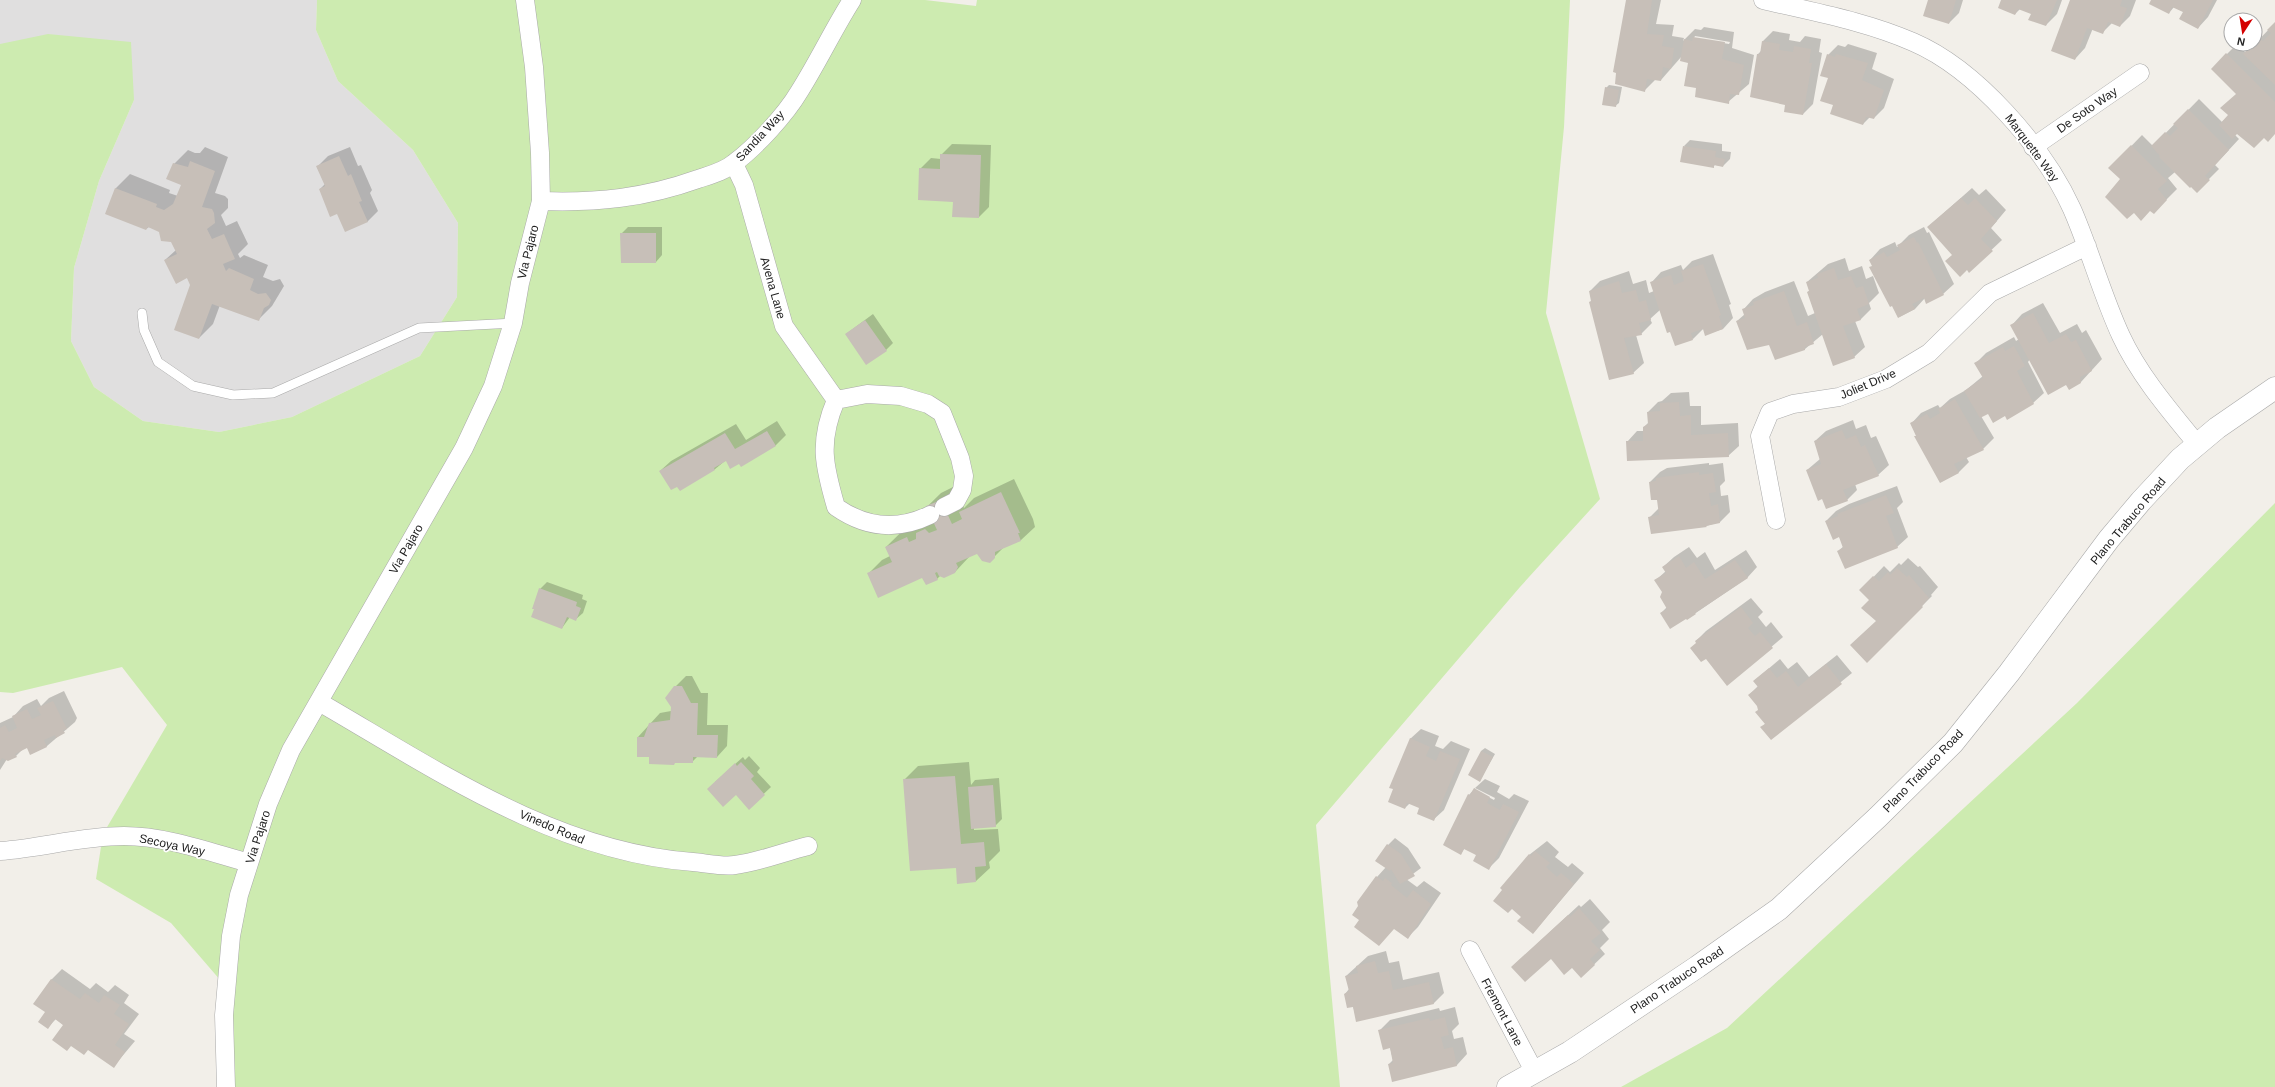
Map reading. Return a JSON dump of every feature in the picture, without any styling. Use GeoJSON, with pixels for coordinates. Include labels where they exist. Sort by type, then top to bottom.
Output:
{"type":"FeatureCollection","features":[{"type":"Feature","properties":{"kind":"street","name":"Via Pajaro"},"geometry":{"type":"LineString","coordinates":[[226,1087],[224,1015],[231,936],[239,895],[268,804],[291,750],[464,448],[493,386],[513,323],[520,284],[541,200],[540,153],[534,75],[525,0]]}},
{"type":"Feature","properties":{"kind":"street","name":"Sandia Way"},"geometry":{"type":"LineString","coordinates":[[541,200],[581,202],[633,197],[672,188],[734,164],[764,135],[799,93],[831,32],[852,0]]}},
{"type":"Feature","properties":{"kind":"street","name":"Marquette Way"},"geometry":{"type":"LineString","coordinates":[[1763,0],[1860,23],[1914,42],[1957,67],[1992,98],[2033,147],[2058,180],[2088,246],[2121,336],[2155,389],[2197,444]]}},
{"type":"Feature","properties":{"kind":"street","name":"De Soto Way"},"geometry":{"type":"LineString","coordinates":[[2033,147],[2140,73]]}},
{"type":"Feature","properties":{"kind":"street","name":"Avena Lane"},"geometry":{"type":"LineString","coordinates":[[734,164],[744,185],[784,326],[836,400]]}},
{"type":"Feature","properties":{"kind":"street","name":"Joliet Drive"},"geometry":{"type":"LineString","coordinates":[[1776,520],[1760,436],[1770,412],[1793,404],[1839,397],[1886,379],[1929,353],[1990,293],[2088,246]]}},
{"type":"Feature","properties":{"kind":"street","name":"Plano Trabuco Road"},"geometry":{"type":"LineString","coordinates":[[1508,1087],[1535,1073],[1697,967],[1779,908],[1878,817],[1953,743],[2009,673],[2114,534],[2141,501],[2197,444],[2217,428],[2275,388]]}},
{"type":"Feature","properties":{"kind":"street"},"geometry":{"type":"LineString","coordinates":[[867,394],[901,396],[928,404],[942,413],[960,458],[964,476],[962,490],[956,501],[913,523],[884,526],[852,518],[836,507],[824,466],[825,435],[828,417],[836,400],[867,394]]}},
{"type":"Feature","properties":{"kind":"street","name":"Vinedo Road"},"geometry":{"type":"LineString","coordinates":[[319,702],[434,769],[516,812],[593,844],[672,861],[734,866],[808,846]]}},
{"type":"Feature","properties":{"kind":"street","name":"Secoya Way"},"geometry":{"type":"LineString","coordinates":[[0,852],[57,845],[81,839],[124,836],[169,842],[249,863]]}},
{"type":"Feature","properties":{"kind":"street","name":"Fremont Lane"},"geometry":{"type":"LineString","coordinates":[[1470,950],[1535,1073]]}},
{"type":"Feature","properties":{"kind":"lane"},"geometry":{"type":"LineString","coordinates":[[142,313],[144,330],[158,362],[193,386],[234,395],[273,393],[419,328],[513,323]]}},
{"type":"Feature","properties":{"kind":"shaded area"},"geometry":{"type":"Polygon","coordinates":[[[0,0],[317,0],[316,30],[338,81],[413,150],[458,223],[457,297],[420,356],[292,417],[219,432],[143,421],[94,387],[71,341],[74,268],[99,181],[134,100],[0,44],[0,0]]]}},
{"type":"Feature","properties":{"kind":"green space"},"geometry":{"type":"Polygon","coordinates":[[[317,0],[925,0],[976,6],[977,0],[1570,0],[1564,127],[1546,313],[1600,499],[1520,587],[1316,825],[1340,1087],[232,1087],[221,981],[171,923],[96,879],[103,834],[167,725],[122,667],[13,693],[0,692],[0,44],[48,34],[131,42],[134,100],[99,181],[74,268],[71,341],[94,387],[143,421],[219,432],[292,417],[420,356],[457,297],[458,223],[413,150],[338,81],[316,30],[317,0]]]}},
{"type":"Feature","properties":{"kind":"green space"},"geometry":{"type":"Polygon","coordinates":[[[2275,503],[2275,1087],[1621,1087],[1727,1028],[2077,703],[2275,503]]]}},
{"type":"Feature","properties":{"kind":"building"},"geometry":{"type":"Polygon","coordinates":[[[1626,0],[1652,0],[1647,34],[1664,35],[1662,46],[1674,48],[1671,69],[1663,67],[1661,81],[1647,79],[1645,92],[1615,84],[1616,73],[1613,72],[1626,0]]]}},
{"type":"Feature","properties":{"kind":"building"},"geometry":{"type":"Polygon","coordinates":[[[1928,0],[1956,0],[1949,24],[1923,16],[1928,0]]]}},
{"type":"Feature","properties":{"kind":"building"},"geometry":{"type":"Polygon","coordinates":[[[2001,0],[2057,0],[2046,26],[2028,20],[2031,14],[2018,9],[2015,15],[1998,8],[2001,0]]]}},
{"type":"Feature","properties":{"kind":"building"},"geometry":{"type":"Polygon","coordinates":[[[2070,0],[2122,0],[2120,6],[2127,8],[2120,27],[2108,22],[2103,34],[2087,28],[2075,60],[2051,51],[2070,0]]]}},
{"type":"Feature","properties":{"kind":"building"},"geometry":{"type":"Polygon","coordinates":[[[2151,0],[2213,0],[2198,29],[2179,19],[2183,12],[2172,7],[2169,14],[2149,4],[2151,0]]]}},
{"type":"Feature","properties":{"kind":"building"},"geometry":{"type":"Polygon","coordinates":[[[2275,22],[2275,85],[2243,54],[2245,52],[2263,52],[2263,41],[2271,33],[2267,30],[2275,22]]]}},
{"type":"Feature","properties":{"kind":"building"},"geometry":{"type":"Polygon","coordinates":[[[1693,37],[1725,42],[1722,59],[1744,65],[1739,95],[1730,94],[1729,104],[1695,97],[1696,88],[1684,86],[1688,63],[1680,61],[1684,39],[1692,41],[1693,37]]]}},
{"type":"Feature","properties":{"kind":"building"},"geometry":{"type":"Polygon","coordinates":[[[1762,41],[1780,44],[1779,50],[1793,52],[1794,46],[1811,49],[1809,63],[1812,63],[1803,115],[1784,112],[1785,105],[1750,97],[1757,54],[1760,54],[1762,41]]]}},
{"type":"Feature","properties":{"kind":"building"},"geometry":{"type":"Polygon","coordinates":[[[2226,53],[2275,102],[2275,134],[2268,142],[2264,138],[2254,148],[2237,134],[2232,139],[2219,125],[2228,115],[2220,108],[2236,94],[2211,69],[2226,53]]]}},
{"type":"Feature","properties":{"kind":"building"},"geometry":{"type":"Polygon","coordinates":[[[1827,54],[1835,57],[1836,54],[1868,63],[1862,80],[1884,90],[1874,119],[1866,117],[1863,125],[1830,114],[1833,105],[1820,101],[1828,78],[1820,76],[1827,54]]]}},
{"type":"Feature","properties":{"kind":"building"},"geometry":{"type":"Polygon","coordinates":[[[1605,87],[1619,90],[1616,107],[1602,105],[1605,87]]]}},
{"type":"Feature","properties":{"kind":"building"},"geometry":{"type":"Polygon","coordinates":[[[2188,109],[2229,150],[2205,176],[2210,180],[2197,193],[2159,157],[2160,156],[2151,146],[2165,132],[2170,136],[2178,128],[2173,124],[2188,109]]]}},
{"type":"Feature","properties":{"kind":"building"},"geometry":{"type":"Polygon","coordinates":[[[2131,145],[2167,181],[2158,189],[2167,200],[2154,214],[2150,211],[2141,221],[2134,213],[2127,219],[2105,197],[2120,179],[2108,168],[2131,145]]]}},
{"type":"Feature","properties":{"kind":"building"},"geometry":{"type":"Polygon","coordinates":[[[1683,146],[1716,151],[1715,157],[1725,159],[1723,167],[1714,165],[1714,168],[1680,162],[1683,146]]]}},
{"type":"Feature","properties":{"kind":"building"},"geometry":{"type":"Polygon","coordinates":[[[940,154],[981,155],[979,218],[952,217],[953,202],[918,200],[919,168],[940,169],[940,154]]]}},
{"type":"Feature","properties":{"kind":"building"},"geometry":{"type":"Polygon","coordinates":[[[339,156],[348,176],[351,174],[362,201],[359,202],[368,222],[345,232],[337,214],[330,217],[319,189],[325,186],[316,166],[339,156]]]}},
{"type":"Feature","properties":{"kind":"building"},"geometry":{"type":"Polygon","coordinates":[[[190,161],[215,171],[202,207],[212,209],[214,213],[215,223],[207,229],[212,239],[224,234],[235,259],[223,264],[226,271],[229,268],[254,279],[250,290],[258,294],[266,293],[271,300],[269,305],[264,308],[259,321],[212,304],[199,339],[174,330],[190,285],[187,278],[176,284],[164,260],[177,254],[171,242],[161,241],[159,232],[148,227],[146,230],[105,214],[115,188],[157,204],[156,207],[164,210],[173,204],[181,185],[166,179],[173,163],[188,167],[190,161]]]}},
{"type":"Feature","properties":{"kind":"building"},"geometry":{"type":"Polygon","coordinates":[[[1961,198],[1968,205],[1975,198],[1997,221],[1981,239],[1993,251],[1969,273],[1967,270],[1960,277],[1945,261],[1952,255],[1927,227],[1961,198]]]}},
{"type":"Feature","properties":{"kind":"building"},"geometry":{"type":"Polygon","coordinates":[[[620,233],[656,233],[656,263],[621,263],[620,233]]]}},
{"type":"Feature","properties":{"kind":"building"},"geometry":{"type":"Polygon","coordinates":[[[1914,237],[1917,243],[1918,242],[1944,295],[1926,304],[1924,298],[1912,304],[1915,309],[1898,318],[1892,306],[1890,307],[1869,267],[1872,266],[1869,260],[1884,252],[1887,257],[1900,250],[1897,245],[1914,237]]]}},
{"type":"Feature","properties":{"kind":"building"},"geometry":{"type":"Polygon","coordinates":[[[1703,264],[1721,315],[1719,316],[1723,329],[1705,336],[1703,329],[1691,333],[1693,340],[1675,346],[1670,332],[1667,333],[1650,282],[1671,275],[1674,285],[1684,281],[1681,271],[1703,264]]]}},
{"type":"Feature","properties":{"kind":"building"},"geometry":{"type":"Polygon","coordinates":[[[1834,268],[1838,280],[1851,276],[1856,288],[1863,286],[1869,304],[1857,309],[1861,320],[1843,326],[1855,358],[1833,366],[1807,292],[1809,291],[1806,282],[1818,278],[1817,274],[1834,268]]]}},
{"type":"Feature","properties":{"kind":"building"},"geometry":{"type":"Polygon","coordinates":[[[1619,281],[1622,293],[1636,290],[1639,302],[1646,300],[1651,320],[1639,323],[1642,335],[1624,338],[1634,374],[1609,380],[1589,302],[1591,301],[1589,291],[1619,281]]]}},
{"type":"Feature","properties":{"kind":"building"},"geometry":{"type":"Polygon","coordinates":[[[1784,291],[1797,326],[1807,322],[1814,344],[1805,347],[1805,350],[1775,360],[1769,345],[1747,350],[1736,321],[1745,318],[1742,309],[1754,305],[1753,302],[1784,291]]]}},
{"type":"Feature","properties":{"kind":"building"},"geometry":{"type":"Polygon","coordinates":[[[2033,313],[2049,343],[2066,334],[2071,342],[2076,340],[2092,371],[2080,377],[2081,383],[2069,390],[2066,385],[2048,395],[2010,325],[2033,313]]]}},
{"type":"Feature","properties":{"kind":"building"},"geometry":{"type":"Polygon","coordinates":[[[865,320],[887,351],[866,365],[845,334],[865,320]]]}},
{"type":"Feature","properties":{"kind":"building"},"geometry":{"type":"Polygon","coordinates":[[[2014,346],[2025,366],[2017,371],[2034,404],[2007,420],[2005,416],[1993,423],[1988,414],[1980,418],[1964,391],[1983,378],[1974,363],[2003,347],[2005,351],[2014,346]]]}},
{"type":"Feature","properties":{"kind":"building"},"geometry":{"type":"Polygon","coordinates":[[[1955,399],[1984,450],[1954,464],[1959,473],[1940,483],[1914,436],[1916,436],[1910,423],[1927,414],[1930,419],[1940,413],[1938,409],[1955,399]]]}},
{"type":"Feature","properties":{"kind":"building"},"geometry":{"type":"Polygon","coordinates":[[[1679,402],[1680,416],[1691,415],[1691,435],[1728,433],[1729,457],[1627,461],[1626,441],[1643,441],[1643,427],[1648,424],[1647,412],[1660,411],[1660,403],[1679,402]]]}},
{"type":"Feature","properties":{"kind":"building"},"geometry":{"type":"Polygon","coordinates":[[[1842,430],[1846,439],[1856,435],[1861,447],[1865,445],[1879,476],[1843,490],[1848,501],[1826,509],[1822,499],[1818,501],[1806,470],[1821,464],[1814,441],[1842,430]]]}},
{"type":"Feature","properties":{"kind":"building"},"geometry":{"type":"Polygon","coordinates":[[[767,431],[776,446],[741,467],[739,464],[730,469],[726,461],[714,468],[715,470],[680,491],[677,487],[671,490],[659,471],[725,433],[735,449],[767,431]]]}},
{"type":"Feature","properties":{"kind":"building"},"geometry":{"type":"Polygon","coordinates":[[[1699,472],[1699,475],[1713,473],[1716,492],[1709,493],[1711,506],[1718,504],[1720,523],[1706,526],[1707,527],[1651,534],[1648,517],[1659,515],[1657,500],[1651,500],[1649,482],[1656,481],[1656,478],[1699,472]]]}},
{"type":"Feature","properties":{"kind":"building"},"geometry":{"type":"Polygon","coordinates":[[[1001,492],[1020,533],[1018,533],[1021,541],[995,552],[995,558],[990,563],[982,561],[977,554],[956,563],[958,567],[955,573],[944,578],[939,576],[937,572],[935,573],[938,580],[926,585],[922,578],[878,598],[867,573],[892,562],[885,547],[907,537],[909,542],[916,539],[916,533],[925,529],[929,533],[937,530],[926,506],[941,500],[952,524],[962,519],[959,512],[1001,492]]]}},
{"type":"Feature","properties":{"kind":"building"},"geometry":{"type":"Polygon","coordinates":[[[1886,495],[1894,513],[1886,516],[1898,548],[1845,569],[1837,551],[1843,548],[1839,537],[1833,540],[1825,521],[1838,516],[1837,514],[1886,495]]]}},
{"type":"Feature","properties":{"kind":"building"},"geometry":{"type":"Polygon","coordinates":[[[1679,556],[1686,568],[1694,562],[1705,579],[1735,560],[1748,578],[1695,613],[1696,614],[1687,620],[1686,619],[1670,629],[1660,613],[1667,609],[1660,597],[1662,592],[1654,580],[1666,573],[1662,567],[1679,556]]]}},
{"type":"Feature","properties":{"kind":"building"},"geometry":{"type":"Polygon","coordinates":[[[1897,568],[1907,577],[1909,575],[1929,598],[1922,606],[1923,607],[1867,663],[1850,645],[1876,621],[1861,608],[1869,600],[1859,590],[1873,576],[1879,581],[1888,572],[1890,575],[1897,568]]]}},
{"type":"Feature","properties":{"kind":"building"},"geometry":{"type":"Polygon","coordinates":[[[539,588],[577,602],[576,606],[581,608],[576,621],[567,617],[562,629],[531,617],[539,588]]]}},
{"type":"Feature","properties":{"kind":"building"},"geometry":{"type":"Polygon","coordinates":[[[1741,607],[1753,623],[1748,628],[1755,636],[1760,632],[1773,648],[1727,686],[1706,659],[1701,662],[1690,648],[1696,643],[1695,641],[1741,607]]]}},
{"type":"Feature","properties":{"kind":"building"},"geometry":{"type":"Polygon","coordinates":[[[1826,664],[1842,684],[1771,740],[1760,727],[1765,724],[1755,712],[1758,710],[1757,706],[1748,695],[1758,687],[1753,681],[1769,668],[1777,678],[1786,671],[1798,687],[1826,664]]]}},
{"type":"Feature","properties":{"kind":"building"},"geometry":{"type":"Polygon","coordinates":[[[674,686],[682,686],[691,703],[698,703],[697,735],[718,735],[717,758],[693,757],[693,763],[675,763],[674,765],[649,764],[649,757],[637,757],[637,737],[644,737],[649,723],[670,720],[671,707],[665,698],[674,686]]]}},
{"type":"Feature","properties":{"kind":"building"},"geometry":{"type":"Polygon","coordinates":[[[53,701],[67,729],[63,730],[65,733],[56,738],[55,735],[44,740],[47,747],[30,755],[27,748],[15,754],[17,757],[8,761],[2,758],[0,761],[0,728],[5,725],[9,732],[17,728],[12,716],[27,709],[32,719],[41,715],[37,708],[53,701]]]}},
{"type":"Feature","properties":{"kind":"building"},"geometry":{"type":"Polygon","coordinates":[[[1410,738],[1430,747],[1426,756],[1436,761],[1440,751],[1460,759],[1434,821],[1417,814],[1419,808],[1407,803],[1405,809],[1388,802],[1393,789],[1389,788],[1410,738]]]}},
{"type":"Feature","properties":{"kind":"building"},"geometry":{"type":"Polygon","coordinates":[[[1481,751],[1493,757],[1480,782],[1468,775],[1481,751]]]}},
{"type":"Feature","properties":{"kind":"building"},"geometry":{"type":"Polygon","coordinates":[[[741,762],[754,776],[751,779],[765,795],[749,810],[736,795],[723,807],[707,789],[735,763],[737,766],[741,762]]]}},
{"type":"Feature","properties":{"kind":"building"},"geometry":{"type":"Polygon","coordinates":[[[955,776],[961,844],[984,842],[986,866],[975,867],[976,882],[957,884],[956,868],[910,871],[903,779],[955,776]]]}},
{"type":"Feature","properties":{"kind":"building"},"geometry":{"type":"Polygon","coordinates":[[[993,785],[996,827],[971,829],[968,787],[993,785]]]}},
{"type":"Feature","properties":{"kind":"building"},"geometry":{"type":"Polygon","coordinates":[[[1474,788],[1490,797],[1487,803],[1500,810],[1503,804],[1519,812],[1489,870],[1473,861],[1476,855],[1464,849],[1461,855],[1443,845],[1468,794],[1470,795],[1474,788]]]}},
{"type":"Feature","properties":{"kind":"building"},"geometry":{"type":"Polygon","coordinates":[[[1387,844],[1401,854],[1415,876],[1400,884],[1391,869],[1390,871],[1375,861],[1387,844]]]}},
{"type":"Feature","properties":{"kind":"building"},"geometry":{"type":"Polygon","coordinates":[[[1535,851],[1550,863],[1546,867],[1557,877],[1561,873],[1574,884],[1533,934],[1517,921],[1521,917],[1512,909],[1508,913],[1493,901],[1502,890],[1500,888],[1529,854],[1531,856],[1535,851]]]}},
{"type":"Feature","properties":{"kind":"building"},"geometry":{"type":"Polygon","coordinates":[[[1376,876],[1383,881],[1385,878],[1407,898],[1413,890],[1431,904],[1408,939],[1394,929],[1379,946],[1354,927],[1359,920],[1352,915],[1358,906],[1357,902],[1376,876]]]}},
{"type":"Feature","properties":{"kind":"building"},"geometry":{"type":"Polygon","coordinates":[[[1579,908],[1601,933],[1591,941],[1600,950],[1590,959],[1595,965],[1581,978],[1572,968],[1564,975],[1551,959],[1525,982],[1511,967],[1568,915],[1570,917],[1579,908]]]}},
{"type":"Feature","properties":{"kind":"building"},"geometry":{"type":"Polygon","coordinates":[[[1375,961],[1378,973],[1389,971],[1393,990],[1429,982],[1434,1004],[1356,1022],[1353,1007],[1347,1008],[1344,994],[1349,991],[1345,976],[1358,973],[1356,966],[1375,961]]]}},
{"type":"Feature","properties":{"kind":"building"},"geometry":{"type":"Polygon","coordinates":[[[51,979],[80,999],[85,993],[99,1003],[104,995],[120,1005],[114,1014],[129,1024],[115,1045],[125,1052],[114,1068],[88,1050],[84,1055],[71,1046],[67,1051],[52,1040],[63,1025],[55,1019],[48,1029],[38,1022],[45,1012],[33,1004],[51,979]]]}},
{"type":"Feature","properties":{"kind":"building"},"geometry":{"type":"Polygon","coordinates":[[[1445,1017],[1449,1035],[1441,1037],[1444,1049],[1453,1047],[1457,1066],[1392,1082],[1388,1064],[1393,1063],[1390,1048],[1383,1050],[1378,1030],[1429,1018],[1430,1021],[1445,1017]]]}}]}
